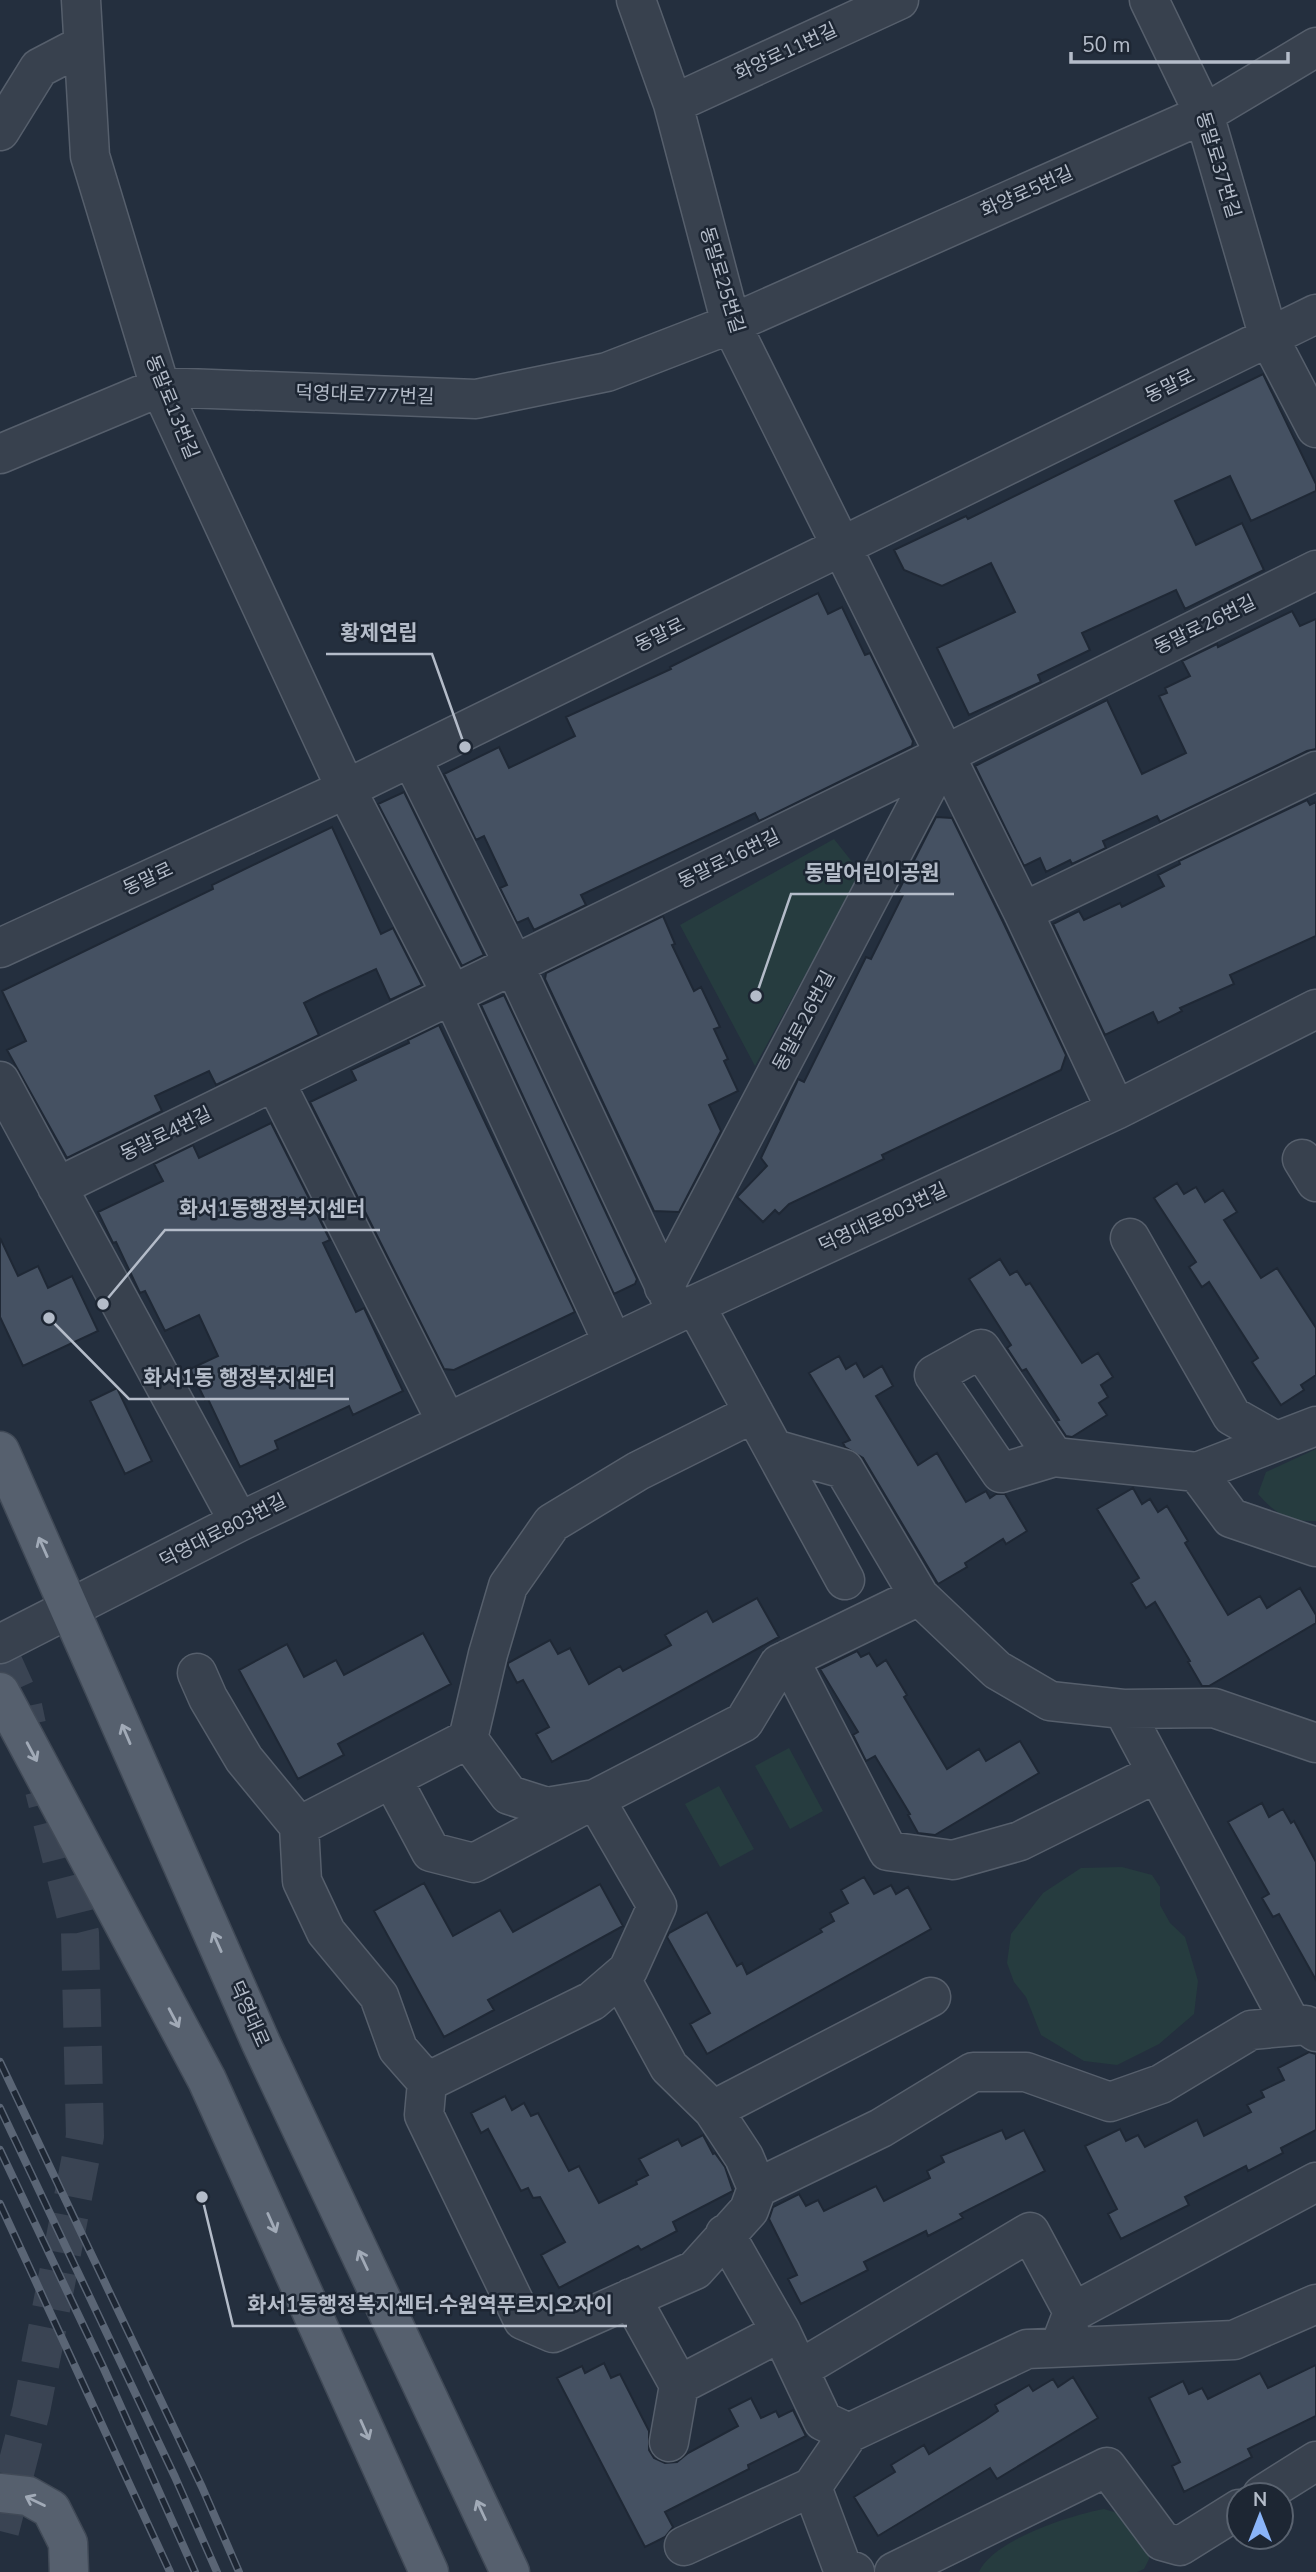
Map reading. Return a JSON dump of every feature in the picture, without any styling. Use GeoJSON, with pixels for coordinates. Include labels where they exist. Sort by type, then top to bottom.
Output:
{"type":"FeatureCollection","features":[{"type":"Feature","properties":{"kind":"main road"},"geometry":{"type":"LineString","coordinates":[[0,1510],[9,1489],[5,1462]]}},
{"type":"Feature","properties":{"kind":"main road","name":"덕영대로"},"geometry":{"type":"LineString","coordinates":[[5,1462],[261,2043],[510,2572]]}},
{"type":"Feature","properties":{"kind":"main road"},"geometry":{"type":"LineString","coordinates":[[0,1692],[207,2080],[429,2572]]}},
{"type":"Feature","properties":{"kind":"main road"},"geometry":{"type":"LineString","coordinates":[[0,2493],[28,2496],[51,2509],[73,2562]]}},
{"type":"Feature","properties":{"kind":"street","name":"동말로13번길"},"geometry":{"type":"LineString","coordinates":[[81,0],[90,156],[160,387],[346,789],[452,995],[614,1343]]}},
{"type":"Feature","properties":{"kind":"street","name":"동말로25번길"},"geometry":{"type":"LineString","coordinates":[[636,0],[673,104],[731,324],[844,546]]}},
{"type":"Feature","properties":{"kind":"street","name":"화양로11번길"},"geometry":{"type":"LineString","coordinates":[[673,104],[899,0]]}},
{"type":"Feature","properties":{"kind":"street","name":"동말로37번길"},"geometry":{"type":"LineString","coordinates":[[1149,0],[1204,114],[1269,338],[1316,428]]}},
{"type":"Feature","properties":{"kind":"street"},"geometry":{"type":"LineString","coordinates":[[0,131],[39,68],[83,45]]}},
{"type":"Feature","properties":{"kind":"street","name":"화양로5번길"},"geometry":{"type":"LineString","coordinates":[[731,324],[1204,114],[1316,47]]}},
{"type":"Feature","properties":{"kind":"street","name":"동말로"},"geometry":{"type":"LineString","coordinates":[[0,947],[346,789],[1316,314]]}},
{"type":"Feature","properties":{"kind":"street","name":"덕영대로777번길"},"geometry":{"type":"LineString","coordinates":[[0,454],[160,387],[477,399],[607,372],[731,324]]}},
{"type":"Feature","properties":{"kind":"street"},"geometry":{"type":"LineString","coordinates":[[844,546],[1023,912],[1116,1110]]}},
{"type":"Feature","properties":{"kind":"street","name":"동말로26번길"},"geometry":{"type":"LineString","coordinates":[[679,1302],[944,755],[1316,570]]}},
{"type":"Feature","properties":{"kind":"street","name":"동말로16번길"},"geometry":{"type":"LineString","coordinates":[[275,1082],[513,963],[944,755]]}},
{"type":"Feature","properties":{"kind":"street"},"geometry":{"type":"LineString","coordinates":[[411,757],[679,1302],[754,1413],[845,1580]]}},
{"type":"Feature","properties":{"kind":"street"},"geometry":{"type":"LineString","coordinates":[[1023,912],[1316,771]]}},
{"type":"Feature","properties":{"kind":"street","name":"덕영대로803번길"},"geometry":{"type":"LineString","coordinates":[[0,1644],[239,1521],[614,1343],[679,1302],[1116,1110],[1316,1009]]}},
{"type":"Feature","properties":{"kind":"street"},"geometry":{"type":"LineString","coordinates":[[0,1081],[239,1521]]}},
{"type":"Feature","properties":{"kind":"street"},"geometry":{"type":"LineString","coordinates":[[275,1082],[447,1423]]}},
{"type":"Feature","properties":{"kind":"street","name":"동말로4번길"},"geometry":{"type":"LineString","coordinates":[[57,1187],[275,1082]]}},
{"type":"Feature","properties":{"kind":"street"},"geometry":{"type":"LineString","coordinates":[[1130,1238],[1232,1416],[1276,1441]]}},
{"type":"Feature","properties":{"kind":"street"},"geometry":{"type":"LineString","coordinates":[[299,1826],[468,1739],[488,1654],[508,1586],[552,1523],[639,1471],[754,1413]]}},
{"type":"Feature","properties":{"kind":"street"},"geometry":{"type":"LineString","coordinates":[[1054,1457],[1197,1472],[1316,1426]]}},
{"type":"Feature","properties":{"kind":"street"},"geometry":{"type":"LineString","coordinates":[[782,1464],[842,1489],[883,1560]]}},
{"type":"Feature","properties":{"kind":"street"},"geometry":{"type":"LineString","coordinates":[[782,1464],[844,1469],[919,1596],[997,1670],[1050,1701],[1123,1709],[1214,1708],[1316,1743]]}},
{"type":"Feature","properties":{"kind":"street"},"geometry":{"type":"LineString","coordinates":[[1197,1472],[1231,1518],[1316,1547]]}},
{"type":"Feature","properties":{"kind":"street"},"geometry":{"type":"LineString","coordinates":[[392,1779],[431,1852],[474,1863],[744,1722],[779,1664],[919,1596]]}},
{"type":"Feature","properties":{"kind":"street"},"geometry":{"type":"LineString","coordinates":[[789,1659],[888,1851],[953,1860],[1007,1845],[1157,1773]]}},
{"type":"Feature","properties":{"kind":"street"},"geometry":{"type":"LineString","coordinates":[[197,1673],[208,1698],[244,1759],[299,1826],[302,1881],[326,1932],[379,1996],[398,2049],[427,2082],[424,2115],[523,2320],[553,2333],[695,2270],[749,2210],[757,2188],[744,2157],[713,2110],[669,2067],[620,1977]]}},
{"type":"Feature","properties":{"kind":"street"},"geometry":{"type":"LineString","coordinates":[[757,2188],[881,2128],[973,2072],[1026,2072],[1110,2102],[1161,2084],[1251,2030],[1304,2029],[1123,1709]]}},
{"type":"Feature","properties":{"kind":"street"},"geometry":{"type":"LineString","coordinates":[[468,1739],[509,1795],[547,1807],[595,1799]]}},
{"type":"Feature","properties":{"kind":"street"},"geometry":{"type":"LineString","coordinates":[[427,2082],[592,2001],[628,1970],[657,1906],[595,1799]]}},
{"type":"Feature","properties":{"kind":"street"},"geometry":{"type":"LineString","coordinates":[[713,2110],[931,1997]]}},
{"type":"Feature","properties":{"kind":"street"},"geometry":{"type":"LineString","coordinates":[[684,2546],[812,2487],[849,2433],[1067,2329],[1316,2182]]}},
{"type":"Feature","properties":{"kind":"street"},"geometry":{"type":"LineString","coordinates":[[800,2369],[1030,2232],[1067,2329]]}},
{"type":"Feature","properties":{"kind":"street"},"geometry":{"type":"LineString","coordinates":[[726,2234],[800,2369],[823,2421],[849,2433]]}},
{"type":"Feature","properties":{"kind":"street"},"geometry":{"type":"LineString","coordinates":[[631,2298],[679,2385],[669,2442]]}},
{"type":"Feature","properties":{"kind":"street"},"geometry":{"type":"LineString","coordinates":[[1067,2329],[1234,2340],[1316,2304]]}},
{"type":"Feature","properties":{"kind":"street"},"geometry":{"type":"LineString","coordinates":[[679,2385],[780,2332]]}},
{"type":"Feature","properties":{"kind":"street"},"geometry":{"type":"LineString","coordinates":[[1284,2481],[1316,2461]]}},
{"type":"Feature","properties":{"kind":"street"},"geometry":{"type":"LineString","coordinates":[[894,2572],[1107,2468],[1162,2541],[1180,2546],[1225,2518]]}},
{"type":"Feature","properties":{"kind":"street"},"geometry":{"type":"LineString","coordinates":[[812,2487],[842,2567],[855,2572]]}},
{"type":"Feature","properties":{"kind":"green space"},"geometry":{"type":"Polygon","coordinates":[[[834,839],[861,873],[755,1066],[680,925],[834,839]]]}},
{"type":"Feature","properties":{"kind":"green space"},"geometry":{"type":"Polygon","coordinates":[[[1316,1449],[1316,1521],[1297,1520],[1283,1515],[1258,1494],[1266,1472],[1316,1449]]]}},
{"type":"Feature","properties":{"kind":"green space"},"geometry":{"type":"Polygon","coordinates":[[[789,1748],[823,1811],[790,1829],[755,1766],[789,1748]]]}},
{"type":"Feature","properties":{"kind":"green space"},"geometry":{"type":"Polygon","coordinates":[[[719,1786],[754,1849],[720,1867],[685,1804],[719,1786]]]}},
{"type":"Feature","properties":{"kind":"green space"},"geometry":{"type":"Polygon","coordinates":[[[1122,1867],[1152,1875],[1160,1887],[1160,1905],[1170,1923],[1185,1937],[1198,1981],[1194,2014],[1159,2044],[1117,2065],[1084,2061],[1041,2035],[1026,1997],[1014,1982],[1007,1963],[1011,1934],[1043,1893],[1081,1868],[1122,1867]]]}},
{"type":"Feature","properties":{"kind":"green space"},"geometry":{"type":"Polygon","coordinates":[[[1104,2509],[1131,2517],[1150,2540],[1149,2559],[1144,2569],[1137,2572],[979,2572],[987,2560],[1016,2540],[1054,2523],[1104,2509]]]}},
{"type":"Feature","properties":{"kind":"building"},"geometry":{"type":"Polygon","coordinates":[[[1263,374],[1316,484],[1316,491],[1251,521],[1230,476],[1175,501],[1196,545],[1242,523],[1264,570],[1185,609],[1176,590],[1082,633],[1090,650],[1038,675],[1041,682],[969,715],[937,648],[1015,612],[991,563],[942,586],[904,570],[894,550],[966,516],[968,519],[1263,374]]]}},
{"type":"Feature","properties":{"kind":"building"},"geometry":{"type":"Polygon","coordinates":[[[818,593],[828,614],[842,607],[865,655],[870,653],[913,741],[912,746],[759,821],[755,813],[581,895],[586,905],[534,930],[528,918],[517,923],[500,888],[507,885],[484,836],[476,840],[444,774],[499,747],[509,768],[575,736],[566,717],[671,669],[670,667],[818,593]]]}},
{"type":"Feature","properties":{"kind":"building"},"geometry":{"type":"Polygon","coordinates":[[[1292,611],[1300,626],[1316,619],[1316,749],[1160,822],[1157,816],[1103,841],[1106,848],[1072,864],[1070,860],[1046,872],[1040,858],[1024,866],[975,766],[1107,700],[1142,774],[1186,753],[1159,696],[1167,693],[1165,688],[1190,676],[1182,661],[1217,644],[1218,647],[1292,611]]]}},
{"type":"Feature","properties":{"kind":"building"},"geometry":{"type":"Polygon","coordinates":[[[404,792],[484,955],[462,966],[378,804],[404,792]]]}},
{"type":"Feature","properties":{"kind":"building"},"geometry":{"type":"Polygon","coordinates":[[[1307,800],[1310,805],[1316,802],[1316,936],[1230,975],[1234,984],[1180,1008],[1182,1011],[1158,1023],[1153,1012],[1105,1035],[1053,924],[1079,911],[1084,920],[1120,903],[1122,907],[1164,886],[1158,875],[1180,864],[1179,861],[1307,800]]]}},
{"type":"Feature","properties":{"kind":"building"},"geometry":{"type":"Polygon","coordinates":[[[936,817],[952,818],[1066,1055],[1061,1070],[882,1155],[884,1159],[789,1204],[779,1214],[775,1210],[763,1222],[737,1197],[767,1166],[761,1158],[798,1079],[804,1082],[866,957],[871,959],[903,895],[898,892],[936,817]]]}},
{"type":"Feature","properties":{"kind":"building"},"geometry":{"type":"Polygon","coordinates":[[[332,827],[381,934],[393,928],[422,985],[390,1000],[376,969],[320,995],[304,1003],[319,1035],[216,1085],[209,1071],[155,1096],[162,1111],[67,1158],[7,1050],[26,1041],[2,991],[213,889],[212,885],[332,827]]]}},
{"type":"Feature","properties":{"kind":"building"},"geometry":{"type":"Polygon","coordinates":[[[663,916],[675,944],[672,945],[694,991],[701,987],[720,1027],[714,1029],[728,1059],[724,1061],[738,1091],[709,1105],[721,1131],[679,1212],[654,1211],[545,979],[546,973],[663,916]]]}},
{"type":"Feature","properties":{"kind":"building"},"geometry":{"type":"Polygon","coordinates":[[[504,995],[637,1279],[635,1284],[614,1294],[481,1005],[504,995]]]}},
{"type":"Feature","properties":{"kind":"building"},"geometry":{"type":"Polygon","coordinates":[[[439,1025],[575,1312],[454,1370],[444,1369],[310,1102],[356,1080],[351,1070],[409,1043],[408,1040],[439,1025]]]}},
{"type":"Feature","properties":{"kind":"building"},"geometry":{"type":"Polygon","coordinates":[[[271,1123],[330,1240],[323,1243],[356,1312],[364,1308],[403,1391],[353,1415],[349,1406],[275,1441],[278,1449],[240,1467],[208,1399],[205,1400],[190,1369],[218,1356],[199,1315],[165,1331],[145,1291],[140,1293],[116,1242],[113,1243],[98,1212],[163,1181],[154,1164],[193,1145],[199,1158],[271,1123]]]}},
{"type":"Feature","properties":{"kind":"building"},"geometry":{"type":"Polygon","coordinates":[[[1177,1183],[1184,1194],[1196,1187],[1205,1202],[1223,1190],[1237,1212],[1224,1220],[1261,1278],[1277,1268],[1316,1328],[1316,1375],[1301,1385],[1304,1390],[1281,1405],[1252,1362],[1258,1358],[1209,1282],[1202,1287],[1189,1267],[1196,1262],[1154,1198],[1177,1183]]]}},
{"type":"Feature","properties":{"kind":"building"},"geometry":{"type":"Polygon","coordinates":[[[0,1238],[18,1276],[38,1266],[48,1288],[72,1276],[98,1331],[23,1366],[0,1317],[0,1238]]]}},
{"type":"Feature","properties":{"kind":"building"},"geometry":{"type":"Polygon","coordinates":[[[1000,1259],[1010,1275],[1017,1271],[1026,1285],[1030,1283],[1082,1363],[1098,1353],[1113,1377],[1101,1385],[1108,1397],[1099,1403],[1107,1415],[1072,1437],[1066,1436],[1056,1421],[1059,1420],[1026,1369],[1022,1371],[1007,1348],[1011,1345],[969,1279],[1000,1259]]]}},
{"type":"Feature","properties":{"kind":"building"},"geometry":{"type":"Polygon","coordinates":[[[839,1356],[846,1369],[856,1363],[864,1377],[882,1366],[893,1386],[876,1396],[918,1465],[937,1453],[966,1502],[986,1491],[990,1498],[996,1494],[1005,1494],[1027,1531],[1006,1544],[1003,1539],[965,1563],[967,1567],[938,1584],[863,1458],[845,1447],[843,1443],[850,1440],[809,1373],[839,1356]]]}},
{"type":"Feature","properties":{"kind":"building"},"geometry":{"type":"Polygon","coordinates":[[[117,1388],[152,1461],[125,1474],[90,1401],[117,1388]]]}},
{"type":"Feature","properties":{"kind":"building"},"geometry":{"type":"Polygon","coordinates":[[[1133,1488],[1142,1504],[1150,1499],[1158,1512],[1167,1506],[1188,1541],[1185,1543],[1228,1615],[1260,1596],[1267,1608],[1300,1588],[1316,1615],[1316,1623],[1209,1686],[1202,1686],[1155,1602],[1146,1608],[1131,1583],[1139,1578],[1097,1509],[1133,1488]]]}},
{"type":"Feature","properties":{"kind":"building"},"geometry":{"type":"Polygon","coordinates":[[[757,1598],[779,1637],[552,1762],[536,1734],[549,1727],[523,1680],[517,1683],[508,1663],[550,1640],[558,1654],[570,1648],[589,1684],[620,1666],[623,1671],[671,1645],[665,1635],[707,1611],[713,1622],[757,1598]]]}},
{"type":"Feature","properties":{"kind":"building"},"geometry":{"type":"Polygon","coordinates":[[[423,1633],[451,1684],[338,1744],[344,1755],[298,1779],[239,1670],[287,1644],[304,1677],[336,1660],[344,1675],[423,1633]]]}},
{"type":"Feature","properties":{"kind":"building"},"geometry":{"type":"Polygon","coordinates":[[[857,1651],[861,1657],[869,1653],[877,1666],[886,1660],[907,1695],[904,1697],[947,1769],[979,1749],[986,1761],[1020,1741],[1039,1773],[935,1835],[918,1833],[908,1815],[910,1814],[875,1756],[866,1761],[853,1735],[858,1732],[820,1669],[857,1651]]]}},
{"type":"Feature","properties":{"kind":"building"},"geometry":{"type":"Polygon","coordinates":[[[1262,1803],[1269,1817],[1283,1809],[1291,1823],[1294,1821],[1316,1862],[1316,1980],[1279,1914],[1273,1917],[1262,1898],[1269,1894],[1228,1822],[1262,1803]]]}},
{"type":"Feature","properties":{"kind":"building"},"geometry":{"type":"Polygon","coordinates":[[[864,1877],[874,1894],[891,1885],[896,1894],[908,1887],[931,1929],[707,2054],[690,2024],[710,2013],[667,1937],[669,1933],[707,1912],[737,1966],[742,1963],[747,1974],[822,1932],[820,1929],[834,1921],[830,1913],[848,1903],[841,1890],[864,1877]]]}},
{"type":"Feature","properties":{"kind":"building"},"geometry":{"type":"Polygon","coordinates":[[[424,1883],[453,1936],[500,1910],[513,1932],[600,1884],[623,1926],[488,2000],[494,2010],[444,2037],[374,1911],[424,1883]]]}},
{"type":"Feature","properties":{"kind":"building"},"geometry":{"type":"Polygon","coordinates":[[[1309,2052],[1316,2054],[1316,2130],[1281,2148],[1283,2153],[1248,2171],[1246,2166],[1185,2197],[1189,2205],[1121,2239],[1108,2214],[1117,2209],[1085,2146],[1120,2129],[1126,2141],[1138,2135],[1145,2147],[1197,2120],[1204,2136],[1251,2112],[1247,2105],[1264,2097],[1261,2091],[1284,2080],[1278,2068],[1309,2052]]]}},
{"type":"Feature","properties":{"kind":"building"},"geometry":{"type":"Polygon","coordinates":[[[505,2096],[512,2110],[524,2103],[531,2116],[538,2113],[569,2171],[579,2166],[599,2203],[637,2184],[636,2181],[648,2175],[639,2159],[678,2139],[682,2146],[703,2135],[713,2154],[715,2153],[725,2167],[733,2191],[673,2222],[677,2231],[641,2250],[638,2246],[559,2288],[541,2255],[565,2242],[540,2197],[533,2198],[528,2188],[521,2191],[488,2129],[481,2133],[471,2113],[505,2096]]]}},
{"type":"Feature","properties":{"kind":"building"},"geometry":{"type":"Polygon","coordinates":[[[1002,2130],[1006,2139],[1024,2130],[1045,2171],[960,2214],[963,2218],[928,2236],[926,2231],[864,2262],[868,2270],[801,2304],[788,2279],[797,2275],[769,2219],[773,2207],[799,2194],[806,2206],[818,2200],[824,2211],[876,2186],[884,2201],[930,2178],[927,2171],[944,2162],[941,2156],[1002,2130]]]}},
{"type":"Feature","properties":{"kind":"building"},"geometry":{"type":"Polygon","coordinates":[[[604,2363],[611,2378],[620,2374],[649,2431],[649,2450],[654,2458],[665,2463],[677,2462],[688,2453],[738,2426],[729,2409],[751,2398],[761,2418],[776,2411],[779,2417],[793,2410],[806,2436],[665,2512],[673,2527],[665,2537],[645,2547],[557,2378],[582,2366],[585,2373],[604,2363]]]}},
{"type":"Feature","properties":{"kind":"building"},"geometry":{"type":"Polygon","coordinates":[[[1316,2365],[1316,2416],[1248,2449],[1252,2457],[1184,2492],[1172,2466],[1180,2462],[1149,2398],[1183,2381],[1189,2394],[1202,2388],[1208,2399],[1260,2373],[1268,2388],[1316,2365]]]}},
{"type":"Feature","properties":{"kind":"building"},"geometry":{"type":"Polygon","coordinates":[[[1073,2377],[1098,2418],[997,2479],[990,2468],[878,2536],[854,2497],[895,2472],[891,2465],[924,2445],[929,2454],[985,2420],[998,2411],[995,2405],[1029,2385],[1033,2391],[1053,2379],[1058,2387],[1073,2377]]]}},
{"type":"Feature","properties":{"kind":"tunnel"},"geometry":{"type":"LineString","coordinates":[[0,1655],[23,1706],[27,1725]]}},
{"type":"Feature","properties":{"kind":"tunnel"},"geometry":{"type":"LineString","coordinates":[[0,2531],[31,2411],[85,2136],[80,1933],[44,1790]]}},
{"type":"Feature","properties":{"kind":"railway"},"geometry":{"type":"LineString","coordinates":[[0,2062],[202,2487],[239,2572]]}},
{"type":"Feature","properties":{"kind":"railway"},"geometry":{"type":"LineString","coordinates":[[0,2108],[175,2477],[217,2572]]}},
{"type":"Feature","properties":{"kind":"railway"},"geometry":{"type":"LineString","coordinates":[[0,2150],[104,2369],[195,2572]]}},
{"type":"Feature","properties":{"kind":"railway"},"geometry":{"type":"LineString","coordinates":[[0,2204],[170,2572]]}},
{"type":"Feature","properties":{"kind":"place","name":"황제연립"},"geometry":{"type":"Point","coordinates":[465,747]}},
{"type":"Feature","properties":{"kind":"place","name":"동말어린이공원"},"geometry":{"type":"Point","coordinates":[756,996]}},
{"type":"Feature","properties":{"kind":"place","name":"화서1동행정복지센터"},"geometry":{"type":"Point","coordinates":[103,1304]}},
{"type":"Feature","properties":{"kind":"place","name":"화서1동 행정복지센터"},"geometry":{"type":"Point","coordinates":[49,1318]}},
{"type":"Feature","properties":{"kind":"place","name":"화서1동행정복지센터.수원역푸르지오자이"},"geometry":{"type":"Point","coordinates":[202,2197]}}]}
